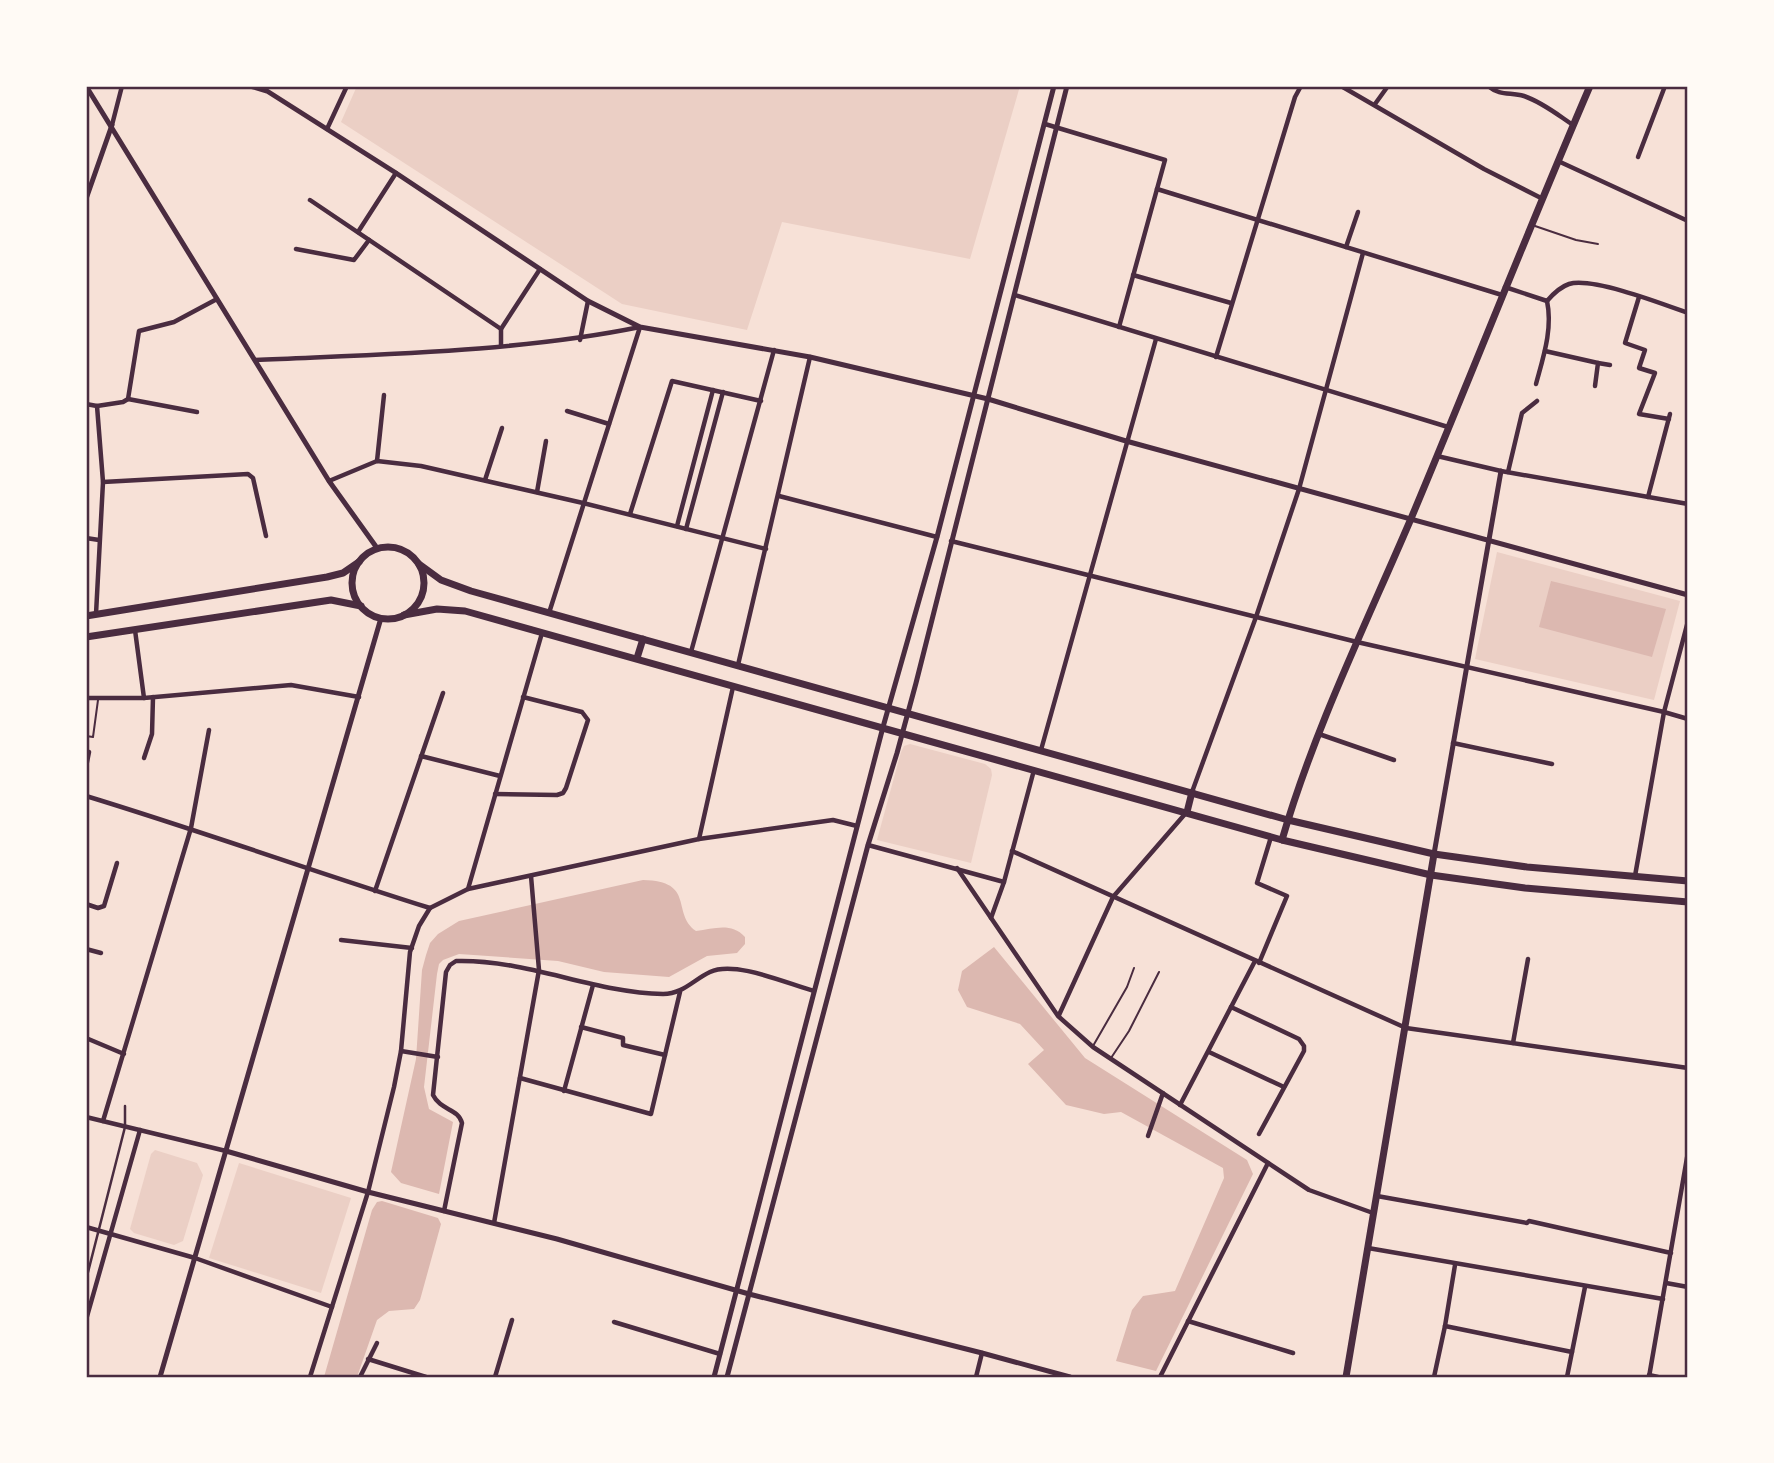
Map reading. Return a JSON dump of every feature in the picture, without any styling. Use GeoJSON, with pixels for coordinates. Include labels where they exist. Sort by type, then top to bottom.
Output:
{"type":"FeatureCollection","features":[{"type":"Feature","properties":{"kind":"highway"},"geometry":{"type":"LineString","coordinates":[[1282,840],[1319,734],[1530,224],[1590,86]]}},
{"type":"Feature","properties":{"kind":"highway"},"geometry":{"type":"LineString","coordinates":[[86,616],[327,577],[343,573],[377,548],[389,547],[401,549],[411,555],[441,580],[471,591],[1287,820],[1434,855],[1527,867],[1688,881]]}},
{"type":"Feature","properties":{"kind":"highway"},"geometry":{"type":"LineString","coordinates":[[359,562],[352,585],[355,596],[370,614],[381,618],[393,618],[437,608],[465,611],[1282,840],[1431,875],[1525,888],[1688,902]]}},
{"type":"Feature","properties":{"kind":"highway"},"geometry":{"type":"LineString","coordinates":[[404,615],[414,608],[424,587],[419,564]]}},
{"type":"Feature","properties":{"kind":"highway"},"geometry":{"type":"LineString","coordinates":[[86,637],[331,600],[361,606]]}},
{"type":"Feature","properties":{"kind":"highway"},"geometry":{"type":"LineString","coordinates":[[637,659],[643,639]]}},
{"type":"Feature","properties":{"kind":"highway"},"geometry":{"type":"LineString","coordinates":[[1187,812],[1192,792]]}},
{"type":"Feature","properties":{"kind":"highway"},"geometry":{"type":"LineString","coordinates":[[1346,1377],[1434,855]]}},
{"type":"Feature","properties":{"kind":"street"},"geometry":{"type":"LineString","coordinates":[[86,86],[329,481],[377,548]]}},
{"type":"Feature","properties":{"kind":"street"},"geometry":{"type":"LineString","coordinates":[[86,199],[112,125],[122,86]]}},
{"type":"Feature","properties":{"kind":"street"},"geometry":{"type":"LineString","coordinates":[[250,86],[264,88],[397,173],[587,301],[640,327],[810,357],[988,399],[1126,441],[1688,595]]}},
{"type":"Feature","properties":{"kind":"street"},"geometry":{"type":"LineString","coordinates":[[327,129],[347,86]]}},
{"type":"Feature","properties":{"kind":"street"},"geometry":{"type":"LineString","coordinates":[[715,1377],[888,707],[975,396],[1055,86]]}},
{"type":"Feature","properties":{"kind":"street"},"geometry":{"type":"LineString","coordinates":[[727,1377],[868,845],[903,732],[1067,86]]}},
{"type":"Feature","properties":{"kind":"street"},"geometry":{"type":"LineString","coordinates":[[1216,357],[1295,97],[1301,86]]}},
{"type":"Feature","properties":{"kind":"street"},"geometry":{"type":"LineString","coordinates":[[1341,86],[1484,169],[1541,198]]}},
{"type":"Feature","properties":{"kind":"street"},"geometry":{"type":"LineString","coordinates":[[1375,104],[1388,86]]}},
{"type":"Feature","properties":{"kind":"street"},"geometry":{"type":"LineString","coordinates":[[1488,86],[1498,94],[1523,95],[1573,125]]}},
{"type":"Feature","properties":{"kind":"street"},"geometry":{"type":"LineString","coordinates":[[1638,157],[1665,86]]}},
{"type":"Feature","properties":{"kind":"street"},"geometry":{"type":"LineString","coordinates":[[1045,124],[1165,160],[1119,327]]}},
{"type":"Feature","properties":{"kind":"street"},"geometry":{"type":"LineString","coordinates":[[1557,160],[1688,221]]}},
{"type":"Feature","properties":{"kind":"street"},"geometry":{"type":"LineString","coordinates":[[358,232],[397,173]]}},
{"type":"Feature","properties":{"kind":"street"},"geometry":{"type":"LineString","coordinates":[[1157,190],[1363,253],[1547,301]]}},
{"type":"Feature","properties":{"kind":"street"},"geometry":{"type":"LineString","coordinates":[[310,200],[501,329]]}},
{"type":"Feature","properties":{"kind":"street"},"geometry":{"type":"LineString","coordinates":[[1346,247],[1358,212]]}},
{"type":"Feature","properties":{"kind":"street"},"geometry":{"type":"LineString","coordinates":[[296,249],[355,260],[369,240]]}},
{"type":"Feature","properties":{"kind":"street"},"geometry":{"type":"LineString","coordinates":[[1192,792],[1299,489],[1363,253]]}},
{"type":"Feature","properties":{"kind":"street"},"geometry":{"type":"LineString","coordinates":[[501,345],[501,329],[540,270]]}},
{"type":"Feature","properties":{"kind":"street"},"geometry":{"type":"LineString","coordinates":[[1133,275],[1231,303]]}},
{"type":"Feature","properties":{"kind":"street"},"geometry":{"type":"LineString","coordinates":[[1547,301],[1569,284],[1586,283],[1688,313]]}},
{"type":"Feature","properties":{"kind":"street"},"geometry":{"type":"LineString","coordinates":[[1015,295],[1448,427]]}},
{"type":"Feature","properties":{"kind":"street"},"geometry":{"type":"LineString","coordinates":[[1639,297],[1625,343],[1645,350],[1639,368],[1655,373],[1639,414],[1669,416],[1648,497]]}},
{"type":"Feature","properties":{"kind":"street"},"geometry":{"type":"LineString","coordinates":[[128,399],[139,331],[174,322],[217,299]]}},
{"type":"Feature","properties":{"kind":"street"},"geometry":{"type":"LineString","coordinates":[[580,340],[587,301]]}},
{"type":"Feature","properties":{"kind":"street"},"geometry":{"type":"LineString","coordinates":[[1536,384],[1545,351],[1549,313],[1547,301]]}},
{"type":"Feature","properties":{"kind":"street"},"geometry":{"type":"LineString","coordinates":[[255,360],[580,340],[640,327]]}},
{"type":"Feature","properties":{"kind":"street"},"geometry":{"type":"LineString","coordinates":[[549,613],[640,327]]}},
{"type":"Feature","properties":{"kind":"street"},"geometry":{"type":"LineString","coordinates":[[1041,750],[1156,339]]}},
{"type":"Feature","properties":{"kind":"street"},"geometry":{"type":"LineString","coordinates":[[691,652],[774,350]]}},
{"type":"Feature","properties":{"kind":"street"},"geometry":{"type":"LineString","coordinates":[[1545,351],[1610,365]]}},
{"type":"Feature","properties":{"kind":"street"},"geometry":{"type":"LineString","coordinates":[[738,665],[810,357]]}},
{"type":"Feature","properties":{"kind":"street"},"geometry":{"type":"LineString","coordinates":[[1594,386],[1598,362]]}},
{"type":"Feature","properties":{"kind":"street"},"geometry":{"type":"LineString","coordinates":[[630,514],[672,381],[761,401]]}},
{"type":"Feature","properties":{"kind":"street"},"geometry":{"type":"LineString","coordinates":[[677,526],[713,390]]}},
{"type":"Feature","properties":{"kind":"street"},"geometry":{"type":"LineString","coordinates":[[686,529],[723,392]]}},
{"type":"Feature","properties":{"kind":"street"},"geometry":{"type":"LineString","coordinates":[[377,461],[384,395]]}},
{"type":"Feature","properties":{"kind":"street"},"geometry":{"type":"LineString","coordinates":[[86,404],[97,406],[128,399],[197,412]]}},
{"type":"Feature","properties":{"kind":"street"},"geometry":{"type":"LineString","coordinates":[[1434,855],[1489,542],[1522,413],[1537,401]]}},
{"type":"Feature","properties":{"kind":"street"},"geometry":{"type":"LineString","coordinates":[[96,614],[103,482],[97,406]]}},
{"type":"Feature","properties":{"kind":"street"},"geometry":{"type":"LineString","coordinates":[[567,411],[609,424]]}},
{"type":"Feature","properties":{"kind":"street"},"geometry":{"type":"LineString","coordinates":[[485,480],[502,428]]}},
{"type":"Feature","properties":{"kind":"street"},"geometry":{"type":"LineString","coordinates":[[537,492],[546,442]]}},
{"type":"Feature","properties":{"kind":"street"},"geometry":{"type":"LineString","coordinates":[[1436,455],[1505,472],[1688,504]]}},
{"type":"Feature","properties":{"kind":"street"},"geometry":{"type":"LineString","coordinates":[[329,481],[377,461],[421,466],[766,548]]}},
{"type":"Feature","properties":{"kind":"street"},"geometry":{"type":"LineString","coordinates":[[103,482],[248,474],[253,478],[266,536]]}},
{"type":"Feature","properties":{"kind":"street"},"geometry":{"type":"LineString","coordinates":[[779,496],[937,537]]}},
{"type":"Feature","properties":{"kind":"street"},"geometry":{"type":"LineString","coordinates":[[86,538],[99,540]]}},
{"type":"Feature","properties":{"kind":"street"},"geometry":{"type":"LineString","coordinates":[[951,541],[1357,642],[1688,719]]}},
{"type":"Feature","properties":{"kind":"street"},"geometry":{"type":"LineString","coordinates":[[160,1377],[381,618]]}},
{"type":"Feature","properties":{"kind":"street"},"geometry":{"type":"LineString","coordinates":[[1635,877],[1664,712],[1688,621]]}},
{"type":"Feature","properties":{"kind":"street"},"geometry":{"type":"LineString","coordinates":[[135,629],[144,698]]}},
{"type":"Feature","properties":{"kind":"street"},"geometry":{"type":"LineString","coordinates":[[468,889],[542,632]]}},
{"type":"Feature","properties":{"kind":"street"},"geometry":{"type":"LineString","coordinates":[[86,698],[144,698],[291,685],[359,697]]}},
{"type":"Feature","properties":{"kind":"street"},"geometry":{"type":"LineString","coordinates":[[699,839],[734,685]]}},
{"type":"Feature","properties":{"kind":"street"},"geometry":{"type":"LineString","coordinates":[[375,891],[443,694]]}},
{"type":"Feature","properties":{"kind":"street"},"geometry":{"type":"LineString","coordinates":[[144,758],[152,734],[153,697]]}},
{"type":"Feature","properties":{"kind":"street"},"geometry":{"type":"LineString","coordinates":[[495,794],[562,793],[566,788],[587,720],[583,712],[523,697]]}},
{"type":"Feature","properties":{"kind":"street"},"geometry":{"type":"LineString","coordinates":[[103,1121],[191,828],[209,730]]}},
{"type":"Feature","properties":{"kind":"street"},"geometry":{"type":"LineString","coordinates":[[1319,734],[1394,760]]}},
{"type":"Feature","properties":{"kind":"street"},"geometry":{"type":"LineString","coordinates":[[1453,743],[1552,764]]}},
{"type":"Feature","properties":{"kind":"street"},"geometry":{"type":"LineString","coordinates":[[86,767],[89,752]]}},
{"type":"Feature","properties":{"kind":"street"},"geometry":{"type":"LineString","coordinates":[[421,756],[500,776]]}},
{"type":"Feature","properties":{"kind":"street"},"geometry":{"type":"LineString","coordinates":[[991,918],[1004,882],[1034,769]]}},
{"type":"Feature","properties":{"kind":"street"},"geometry":{"type":"LineString","coordinates":[[86,796],[430,908]]}},
{"type":"Feature","properties":{"kind":"street"},"geometry":{"type":"LineString","coordinates":[[1058,1016],[1113,897],[1187,812]]}},
{"type":"Feature","properties":{"kind":"street"},"geometry":{"type":"LineString","coordinates":[[310,1377],[368,1192],[401,1051],[412,947],[419,926],[430,908],[468,889],[699,839],[833,820],[857,826]]}},
{"type":"Feature","properties":{"kind":"street"},"geometry":{"type":"LineString","coordinates":[[1180,1105],[1257,962],[1287,896],[1257,883],[1272,837]]}},
{"type":"Feature","properties":{"kind":"street"},"geometry":{"type":"LineString","coordinates":[[868,845],[1004,882]]}},
{"type":"Feature","properties":{"kind":"street"},"geometry":{"type":"LineString","coordinates":[[1012,851],[1406,1028],[1688,1068]]}},
{"type":"Feature","properties":{"kind":"street"},"geometry":{"type":"LineString","coordinates":[[86,904],[98,908],[104,906],[117,863]]}},
{"type":"Feature","properties":{"kind":"street"},"geometry":{"type":"LineString","coordinates":[[957,868],[1058,1016],[1093,1047],[1309,1191],[1374,1213]]}},
{"type":"Feature","properties":{"kind":"street"},"geometry":{"type":"LineString","coordinates":[[494,1223],[539,970],[531,876]]}},
{"type":"Feature","properties":{"kind":"street"},"geometry":{"type":"LineString","coordinates":[[341,940],[412,947]]}},
{"type":"Feature","properties":{"kind":"street"},"geometry":{"type":"LineString","coordinates":[[86,949],[100,953]]}},
{"type":"Feature","properties":{"kind":"street"},"geometry":{"type":"LineString","coordinates":[[1513,1043],[1528,959]]}},
{"type":"Feature","properties":{"kind":"street"},"geometry":{"type":"LineString","coordinates":[[444,1211],[462,1123],[455,1112],[443,1108],[433,1095],[446,972],[456,961],[539,970],[593,985],[664,994],[680,992],[712,971],[728,967],[814,991]]}},
{"type":"Feature","properties":{"kind":"street"},"geometry":{"type":"LineString","coordinates":[[564,1091],[593,985]]}},
{"type":"Feature","properties":{"kind":"street"},"geometry":{"type":"LineString","coordinates":[[520,1078],[651,1114],[680,992]]}},
{"type":"Feature","properties":{"kind":"street"},"geometry":{"type":"LineString","coordinates":[[1231,1007],[1303,1042],[1304,1051],[1259,1134]]}},
{"type":"Feature","properties":{"kind":"street"},"geometry":{"type":"LineString","coordinates":[[581,1027],[623,1038],[623,1045],[665,1055]]}},
{"type":"Feature","properties":{"kind":"street"},"geometry":{"type":"LineString","coordinates":[[86,1038],[124,1055]]}},
{"type":"Feature","properties":{"kind":"street"},"geometry":{"type":"LineString","coordinates":[[401,1051],[438,1056]]}},
{"type":"Feature","properties":{"kind":"street"},"geometry":{"type":"LineString","coordinates":[[1209,1052],[1284,1087]]}},
{"type":"Feature","properties":{"kind":"street"},"geometry":{"type":"LineString","coordinates":[[797,1056],[812,1059]]}},
{"type":"Feature","properties":{"kind":"street"},"geometry":{"type":"LineString","coordinates":[[1148,1136],[1163,1093]]}},
{"type":"Feature","properties":{"kind":"street"},"geometry":{"type":"LineString","coordinates":[[86,1280],[125,1127],[125,1106]]}},
{"type":"Feature","properties":{"kind":"street"},"geometry":{"type":"LineString","coordinates":[[86,1117],[226,1151],[736,1291],[1070,1377]]}},
{"type":"Feature","properties":{"kind":"street"},"geometry":{"type":"LineString","coordinates":[[86,1320],[140,1130]]}},
{"type":"Feature","properties":{"kind":"street"},"geometry":{"type":"LineString","coordinates":[[1658,1377],[1649,1376],[1688,1156]]}},
{"type":"Feature","properties":{"kind":"street"},"geometry":{"type":"LineString","coordinates":[[1160,1377],[1268,1163]]}},
{"type":"Feature","properties":{"kind":"street"},"geometry":{"type":"LineString","coordinates":[[1377,1196],[1527,1223],[1529,1221],[1671,1253]]}},
{"type":"Feature","properties":{"kind":"street"},"geometry":{"type":"LineString","coordinates":[[86,1227],[195,1258],[332,1307]]}},
{"type":"Feature","properties":{"kind":"street"},"geometry":{"type":"LineString","coordinates":[[1368,1248],[1663,1299]]}},
{"type":"Feature","properties":{"kind":"street"},"geometry":{"type":"LineString","coordinates":[[1434,1377],[1455,1264]]}},
{"type":"Feature","properties":{"kind":"street"},"geometry":{"type":"LineString","coordinates":[[1666,1283],[1688,1287]]}},
{"type":"Feature","properties":{"kind":"street"},"geometry":{"type":"LineString","coordinates":[[1567,1377],[1586,1287]]}},
{"type":"Feature","properties":{"kind":"street"},"geometry":{"type":"LineString","coordinates":[[495,1377],[512,1320]]}},
{"type":"Feature","properties":{"kind":"street"},"geometry":{"type":"LineString","coordinates":[[1188,1321],[1293,1353]]}},
{"type":"Feature","properties":{"kind":"street"},"geometry":{"type":"LineString","coordinates":[[614,1322],[720,1354]]}},
{"type":"Feature","properties":{"kind":"street"},"geometry":{"type":"LineString","coordinates":[[1445,1326],[1572,1352]]}},
{"type":"Feature","properties":{"kind":"street"},"geometry":{"type":"LineString","coordinates":[[359,1377],[377,1343]]}},
{"type":"Feature","properties":{"kind":"street"},"geometry":{"type":"LineString","coordinates":[[975,1377],[982,1353]]}},
{"type":"Feature","properties":{"kind":"street"},"geometry":{"type":"LineString","coordinates":[[368,1359],[426,1377]]}},
{"type":"Feature","properties":{"kind":"lane"},"geometry":{"type":"LineString","coordinates":[[1530,224],[1576,240],[1598,244]]}},
{"type":"Feature","properties":{"kind":"lane"},"geometry":{"type":"LineString","coordinates":[[86,736],[93,737],[98,699]]}},
{"type":"Feature","properties":{"kind":"lane"},"geometry":{"type":"LineString","coordinates":[[1093,1047],[1127,987],[1134,968]]}},
{"type":"Feature","properties":{"kind":"lane"},"geometry":{"type":"LineString","coordinates":[[1111,1059],[1129,1031],[1159,972]]}},
{"type":"Feature","properties":{"kind":"shaded area"},"geometry":{"type":"Polygon","coordinates":[[[357,86],[1020,86],[970,259],[782,222],[747,330],[622,304],[341,122],[357,86]]]}},
{"type":"Feature","properties":{"kind":"shaded area"},"geometry":{"type":"Polygon","coordinates":[[[1497,552],[1680,601],[1654,700],[1475,659],[1497,552]]]}},
{"type":"Feature","properties":{"kind":"shaded area"},"geometry":{"type":"Polygon","coordinates":[[[1551,581],[1666,609],[1652,657],[1539,627],[1551,581]]]}},
{"type":"Feature","properties":{"kind":"shaded area"},"geometry":{"type":"Polygon","coordinates":[[[910,744],[985,764],[991,769],[992,775],[971,863],[877,840],[901,752],[904,746],[910,744]]]}},
{"type":"Feature","properties":{"kind":"shaded area"},"geometry":{"type":"Polygon","coordinates":[[[643,880],[670,886],[680,899],[689,924],[696,931],[734,929],[745,937],[745,944],[737,953],[707,956],[669,977],[604,972],[558,961],[459,954],[443,960],[439,964],[437,974],[424,1087],[429,1109],[453,1122],[439,1194],[401,1183],[391,1172],[416,1059],[422,970],[430,943],[438,934],[459,921],[643,880]]]}},
{"type":"Feature","properties":{"kind":"shaded area"},"geometry":{"type":"Polygon","coordinates":[[[994,947],[1085,1058],[1247,1160],[1253,1174],[1156,1371],[1116,1361],[1132,1310],[1143,1296],[1175,1291],[1224,1178],[1223,1168],[1121,1112],[1104,1114],[1066,1105],[1028,1064],[1044,1050],[1020,1024],[967,1007],[958,990],[962,971],[994,947]]]}},
{"type":"Feature","properties":{"kind":"shaded area"},"geometry":{"type":"Polygon","coordinates":[[[155,1150],[197,1163],[203,1175],[183,1241],[174,1245],[134,1233],[130,1229],[151,1154],[155,1150]]]}},
{"type":"Feature","properties":{"kind":"shaded area"},"geometry":{"type":"Polygon","coordinates":[[[239,1163],[351,1198],[321,1293],[209,1258],[239,1163]]]}},
{"type":"Feature","properties":{"kind":"shaded area"},"geometry":{"type":"Polygon","coordinates":[[[382,1201],[438,1218],[441,1224],[420,1300],[414,1309],[389,1311],[377,1320],[357,1377],[324,1377],[372,1210],[377,1202],[382,1201]]]}}]}
